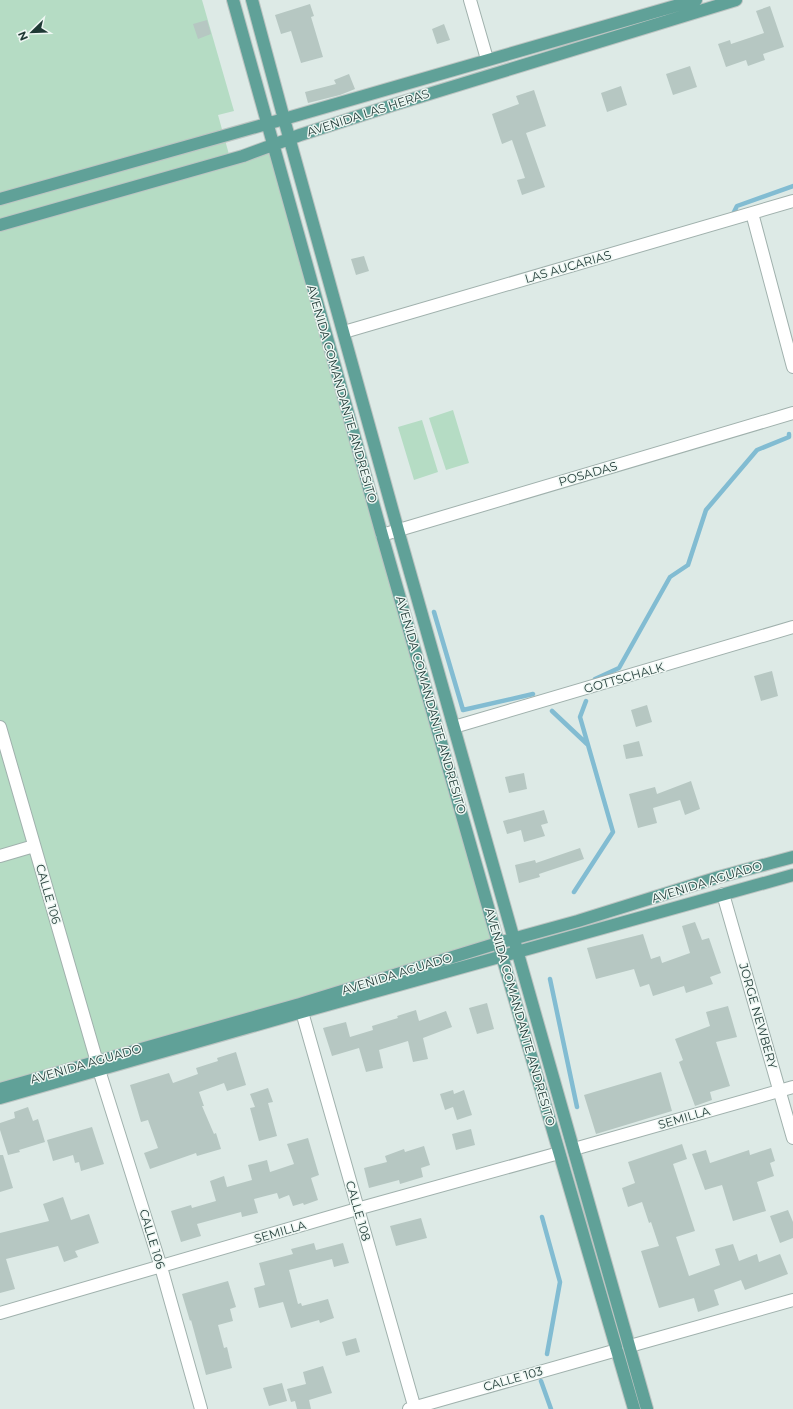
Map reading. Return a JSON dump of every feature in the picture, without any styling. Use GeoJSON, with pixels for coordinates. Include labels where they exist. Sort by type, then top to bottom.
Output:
{"type":"FeatureCollection","features":[{"type":"Feature","properties":{"kind":"main road","name":"AVENIDA COMANDANTE ANDRESITO"},"geometry":{"type":"LineString","coordinates":[[233,0],[498,943],[634,1409]]}},
{"type":"Feature","properties":{"kind":"main road","name":"AVENIDA COMANDANTE ANDRESITO"},"geometry":{"type":"LineString","coordinates":[[252,0],[398,530],[648,1409]]}},
{"type":"Feature","properties":{"kind":"main road","name":"AVENIDA LAS HERAS"},"geometry":{"type":"LineString","coordinates":[[0,225],[243,156],[393,105],[736,0]]}},
{"type":"Feature","properties":{"kind":"main road","name":"AVENIDA LAS HERAS"},"geometry":{"type":"LineString","coordinates":[[0,199],[268,124],[487,59],[691,1]]}},
{"type":"Feature","properties":{"kind":"main road","name":"AVENIDA AGUADO"},"geometry":{"type":"LineString","coordinates":[[0,1098],[98,1066],[498,943],[514,940],[719,877],[793,857]]}},
{"type":"Feature","properties":{"kind":"main road","name":"AVENIDA AGUADO"},"geometry":{"type":"LineString","coordinates":[[0,1089],[98,1066],[302,1012],[793,875]]}},
{"type":"Feature","properties":{"kind":"street"},"geometry":{"type":"LineString","coordinates":[[470,0],[487,59]]}},
{"type":"Feature","properties":{"kind":"street","name":"LAS AUCARIAS"},"geometry":{"type":"LineString","coordinates":[[344,332],[793,201]]}},
{"type":"Feature","properties":{"kind":"street"},"geometry":{"type":"LineString","coordinates":[[752,213],[793,366]]}},
{"type":"Feature","properties":{"kind":"street","name":"POSADAS"},"geometry":{"type":"LineString","coordinates":[[382,534],[793,413]]}},
{"type":"Feature","properties":{"kind":"street","name":"GOTTSCHALK"},"geometry":{"type":"LineString","coordinates":[[454,727],[793,627]]}},
{"type":"Feature","properties":{"kind":"street","name":"CALLE 106"},"geometry":{"type":"LineString","coordinates":[[0,727],[98,1066],[161,1267],[201,1409]]}},
{"type":"Feature","properties":{"kind":"street"},"geometry":{"type":"LineString","coordinates":[[0,856],[34,846]]}},
{"type":"Feature","properties":{"kind":"street","name":"JORGE NEWBERY"},"geometry":{"type":"LineString","coordinates":[[723,894],[793,1138]]}},
{"type":"Feature","properties":{"kind":"street","name":"CALLE 108"},"geometry":{"type":"LineString","coordinates":[[302,1012],[413,1408]]}},
{"type":"Feature","properties":{"kind":"street","name":"SEMILLA"},"geometry":{"type":"LineString","coordinates":[[574,1149],[793,1087]]}},
{"type":"Feature","properties":{"kind":"street","name":"SEMILLA"},"geometry":{"type":"LineString","coordinates":[[0,1313],[358,1209],[560,1153]]}},
{"type":"Feature","properties":{"kind":"street"},"geometry":{"type":"LineString","coordinates":[[630,1346],[793,1300]]}},
{"type":"Feature","properties":{"kind":"street","name":"CALLE 103"},"geometry":{"type":"LineString","coordinates":[[413,1408],[617,1350]]}},
{"type":"Feature","properties":{"kind":"green space"},"geometry":{"type":"Polygon","coordinates":[[[0,0],[202,0],[234,111],[218,115],[230,158],[268,147],[492,944],[0,1085],[0,0]]]}},
{"type":"Feature","properties":{"kind":"green space"},"geometry":{"type":"Polygon","coordinates":[[[453,410],[469,463],[446,470],[429,418],[453,410]]]}},
{"type":"Feature","properties":{"kind":"green space"},"geometry":{"type":"Polygon","coordinates":[[[422,420],[438,472],[414,480],[398,427],[422,420]]]}},
{"type":"Feature","properties":{"kind":"building"},"geometry":{"type":"Polygon","coordinates":[[[310,4],[314,16],[311,17],[323,57],[301,63],[291,31],[281,34],[275,15],[310,4]]]}},
{"type":"Feature","properties":{"kind":"building"},"geometry":{"type":"Polygon","coordinates":[[[770,6],[784,47],[763,54],[765,60],[748,66],[746,60],[726,67],[718,44],[730,40],[731,44],[764,33],[756,11],[770,6]]]}},
{"type":"Feature","properties":{"kind":"building"},"geometry":{"type":"Polygon","coordinates":[[[207,20],[211,34],[198,39],[193,24],[207,20]]]}},
{"type":"Feature","properties":{"kind":"building"},"geometry":{"type":"Polygon","coordinates":[[[444,24],[450,40],[437,44],[432,29],[444,24]]]}},
{"type":"Feature","properties":{"kind":"building"},"geometry":{"type":"Polygon","coordinates":[[[690,66],[697,87],[673,95],[666,74],[690,66]]]}},
{"type":"Feature","properties":{"kind":"building"},"geometry":{"type":"Polygon","coordinates":[[[349,74],[355,89],[340,95],[308,103],[305,92],[336,84],[334,80],[349,74]]]}},
{"type":"Feature","properties":{"kind":"building"},"geometry":{"type":"Polygon","coordinates":[[[621,86],[627,105],[607,112],[601,93],[621,86]]]}},
{"type":"Feature","properties":{"kind":"building"},"geometry":{"type":"Polygon","coordinates":[[[534,90],[546,126],[526,133],[545,187],[522,195],[517,180],[525,178],[512,140],[502,144],[492,114],[519,104],[516,96],[534,90]]]}},
{"type":"Feature","properties":{"kind":"building"},"geometry":{"type":"Polygon","coordinates":[[[364,256],[369,271],[356,275],[351,259],[364,256]]]}},
{"type":"Feature","properties":{"kind":"building"},"geometry":{"type":"Polygon","coordinates":[[[772,671],[778,696],[761,701],[754,676],[772,671]]]}},
{"type":"Feature","properties":{"kind":"building"},"geometry":{"type":"Polygon","coordinates":[[[647,705],[652,722],[636,727],[631,710],[647,705]]]}},
{"type":"Feature","properties":{"kind":"building"},"geometry":{"type":"Polygon","coordinates":[[[639,741],[643,756],[626,759],[623,745],[639,741]]]}},
{"type":"Feature","properties":{"kind":"building"},"geometry":{"type":"Polygon","coordinates":[[[524,773],[527,789],[509,793],[505,777],[524,773]]]}},
{"type":"Feature","properties":{"kind":"building"},"geometry":{"type":"Polygon","coordinates":[[[691,781],[700,809],[685,815],[680,800],[653,808],[657,823],[638,828],[629,794],[655,787],[657,794],[691,781]]]}},
{"type":"Feature","properties":{"kind":"building"},"geometry":{"type":"Polygon","coordinates":[[[544,810],[548,823],[541,825],[545,836],[524,842],[521,830],[507,834],[503,821],[544,810]]]}},
{"type":"Feature","properties":{"kind":"building"},"geometry":{"type":"Polygon","coordinates":[[[580,848],[584,859],[539,874],[540,877],[519,883],[515,865],[535,860],[536,863],[580,848]]]}},
{"type":"Feature","properties":{"kind":"building"},"geometry":{"type":"Polygon","coordinates":[[[695,922],[702,940],[709,938],[721,973],[710,977],[713,984],[686,993],[684,986],[653,996],[649,984],[640,987],[634,969],[596,979],[587,948],[643,934],[651,959],[660,956],[662,963],[690,953],[682,926],[695,922]]]}},
{"type":"Feature","properties":{"kind":"building"},"geometry":{"type":"Polygon","coordinates":[[[487,1003],[494,1029],[477,1034],[469,1008],[487,1003]]]}},
{"type":"Feature","properties":{"kind":"building"},"geometry":{"type":"Polygon","coordinates":[[[728,1006],[737,1037],[716,1042],[730,1086],[710,1092],[712,1100],[695,1106],[679,1062],[683,1060],[675,1039],[710,1026],[706,1012],[728,1006]]]}},
{"type":"Feature","properties":{"kind":"building"},"geometry":{"type":"Polygon","coordinates":[[[416,1010],[419,1021],[446,1011],[452,1027],[423,1038],[428,1059],[413,1062],[408,1041],[379,1050],[383,1068],[366,1072],[359,1048],[332,1056],[323,1028],[346,1022],[350,1037],[373,1030],[372,1026],[398,1018],[397,1016],[416,1010]]]}},
{"type":"Feature","properties":{"kind":"building"},"geometry":{"type":"Polygon","coordinates":[[[236,1052],[246,1085],[227,1091],[224,1083],[199,1092],[204,1106],[202,1106],[214,1134],[216,1133],[221,1149],[197,1156],[196,1153],[150,1169],[144,1153],[158,1148],[148,1120],[141,1122],[130,1085],[169,1073],[173,1083],[198,1074],[196,1068],[218,1061],[217,1058],[236,1052]]]}},
{"type":"Feature","properties":{"kind":"building"},"geometry":{"type":"Polygon","coordinates":[[[661,1072],[672,1111],[596,1134],[584,1095],[661,1072]]]}},
{"type":"Feature","properties":{"kind":"building"},"geometry":{"type":"Polygon","coordinates":[[[268,1088],[273,1102],[268,1103],[277,1136],[259,1141],[250,1108],[255,1107],[250,1094],[268,1088]]]}},
{"type":"Feature","properties":{"kind":"building"},"geometry":{"type":"Polygon","coordinates":[[[453,1090],[454,1094],[464,1090],[472,1115],[457,1120],[453,1107],[445,1110],[440,1094],[453,1090]]]}},
{"type":"Feature","properties":{"kind":"building"},"geometry":{"type":"Polygon","coordinates":[[[28,1107],[33,1121],[38,1119],[45,1142],[8,1155],[0,1130],[0,1123],[15,1118],[14,1112],[28,1107]]]}},
{"type":"Feature","properties":{"kind":"building"},"geometry":{"type":"Polygon","coordinates":[[[92,1127],[104,1164],[81,1171],[79,1162],[75,1163],[73,1155],[53,1161],[47,1140],[92,1127]]]}},
{"type":"Feature","properties":{"kind":"building"},"geometry":{"type":"Polygon","coordinates":[[[471,1129],[475,1145],[456,1150],[452,1134],[471,1129]]]}},
{"type":"Feature","properties":{"kind":"building"},"geometry":{"type":"Polygon","coordinates":[[[308,1138],[319,1175],[311,1178],[318,1200],[304,1205],[303,1203],[293,1206],[289,1195],[279,1199],[277,1193],[254,1199],[258,1213],[242,1217],[241,1212],[197,1224],[201,1236],[181,1242],[171,1211],[191,1205],[192,1208],[216,1201],[210,1181],[224,1176],[227,1187],[252,1180],[248,1165],[267,1160],[270,1172],[294,1164],[287,1144],[308,1138]]]}},
{"type":"Feature","properties":{"kind":"building"},"geometry":{"type":"Polygon","coordinates":[[[682,1144],[687,1159],[673,1164],[695,1231],[676,1237],[689,1276],[720,1265],[715,1249],[733,1244],[739,1261],[757,1254],[759,1262],[780,1254],[788,1274],[745,1290],[741,1280],[714,1290],[719,1305],[698,1312],[694,1298],[659,1308],[641,1251],[659,1246],[642,1202],[628,1207],[622,1188],[635,1183],[628,1162],[682,1144]]]}},
{"type":"Feature","properties":{"kind":"building"},"geometry":{"type":"Polygon","coordinates":[[[424,1146],[430,1165],[421,1168],[423,1177],[400,1184],[399,1180],[369,1188],[364,1168],[387,1162],[385,1156],[404,1149],[405,1152],[424,1146]]]}},
{"type":"Feature","properties":{"kind":"building"},"geometry":{"type":"Polygon","coordinates":[[[771,1148],[775,1161],[770,1163],[774,1176],[757,1182],[766,1211],[733,1221],[722,1185],[705,1190],[692,1154],[706,1150],[710,1163],[749,1150],[750,1155],[771,1148]]]}},
{"type":"Feature","properties":{"kind":"building"},"geometry":{"type":"Polygon","coordinates":[[[0,1155],[3,1155],[13,1188],[0,1192],[0,1155]]]}},
{"type":"Feature","properties":{"kind":"building"},"geometry":{"type":"Polygon","coordinates":[[[63,1197],[71,1220],[89,1214],[99,1243],[75,1251],[78,1257],[64,1262],[58,1246],[6,1259],[15,1289],[0,1293],[0,1233],[49,1221],[43,1204],[63,1197]]]}},
{"type":"Feature","properties":{"kind":"building"},"geometry":{"type":"Polygon","coordinates":[[[788,1210],[793,1222],[793,1238],[780,1243],[770,1216],[788,1210]]]}},
{"type":"Feature","properties":{"kind":"building"},"geometry":{"type":"Polygon","coordinates":[[[421,1218],[427,1238],[396,1246],[390,1226],[421,1218]]]}},
{"type":"Feature","properties":{"kind":"building"},"geometry":{"type":"Polygon","coordinates":[[[314,1243],[316,1250],[343,1243],[349,1263],[334,1267],[332,1259],[289,1270],[298,1304],[301,1303],[302,1306],[328,1299],[334,1318],[320,1323],[319,1320],[291,1328],[283,1302],[259,1308],[254,1288],[265,1285],[259,1263],[293,1254],[291,1249],[314,1243]]]}},
{"type":"Feature","properties":{"kind":"building"},"geometry":{"type":"Polygon","coordinates":[[[228,1281],[236,1307],[230,1309],[233,1321],[218,1325],[224,1348],[227,1347],[232,1368],[206,1375],[191,1320],[190,1321],[182,1294],[228,1281]]]}},
{"type":"Feature","properties":{"kind":"building"},"geometry":{"type":"Polygon","coordinates":[[[356,1338],[360,1352],[346,1356],[342,1342],[356,1338]]]}},
{"type":"Feature","properties":{"kind":"building"},"geometry":{"type":"Polygon","coordinates":[[[323,1366],[332,1393],[309,1400],[311,1409],[297,1409],[295,1401],[291,1402],[287,1389],[306,1384],[303,1372],[323,1366]]]}},
{"type":"Feature","properties":{"kind":"building"},"geometry":{"type":"Polygon","coordinates":[[[282,1383],[287,1401],[269,1406],[263,1388],[282,1383]]]}},
{"type":"Feature","properties":{"kind":"waterway"},"geometry":{"type":"LineString","coordinates":[[734,212],[737,206],[793,186]]}},
{"type":"Feature","properties":{"kind":"waterway"},"geometry":{"type":"LineString","coordinates":[[595,679],[619,668],[670,577],[688,565],[706,510],[757,450],[789,437],[789,434]]}},
{"type":"Feature","properties":{"kind":"waterway"},"geometry":{"type":"LineString","coordinates":[[434,612],[463,710],[533,694]]}},
{"type":"Feature","properties":{"kind":"waterway"},"geometry":{"type":"LineString","coordinates":[[574,892],[613,832],[580,717],[586,701]]}},
{"type":"Feature","properties":{"kind":"waterway"},"geometry":{"type":"LineString","coordinates":[[552,711],[587,744]]}},
{"type":"Feature","properties":{"kind":"waterway"},"geometry":{"type":"LineString","coordinates":[[550,979],[577,1107]]}},
{"type":"Feature","properties":{"kind":"waterway"},"geometry":{"type":"LineString","coordinates":[[542,1217],[560,1282],[547,1354]]}},
{"type":"Feature","properties":{"kind":"waterway"},"geometry":{"type":"LineString","coordinates":[[541,1381],[551,1409]]}}]}
